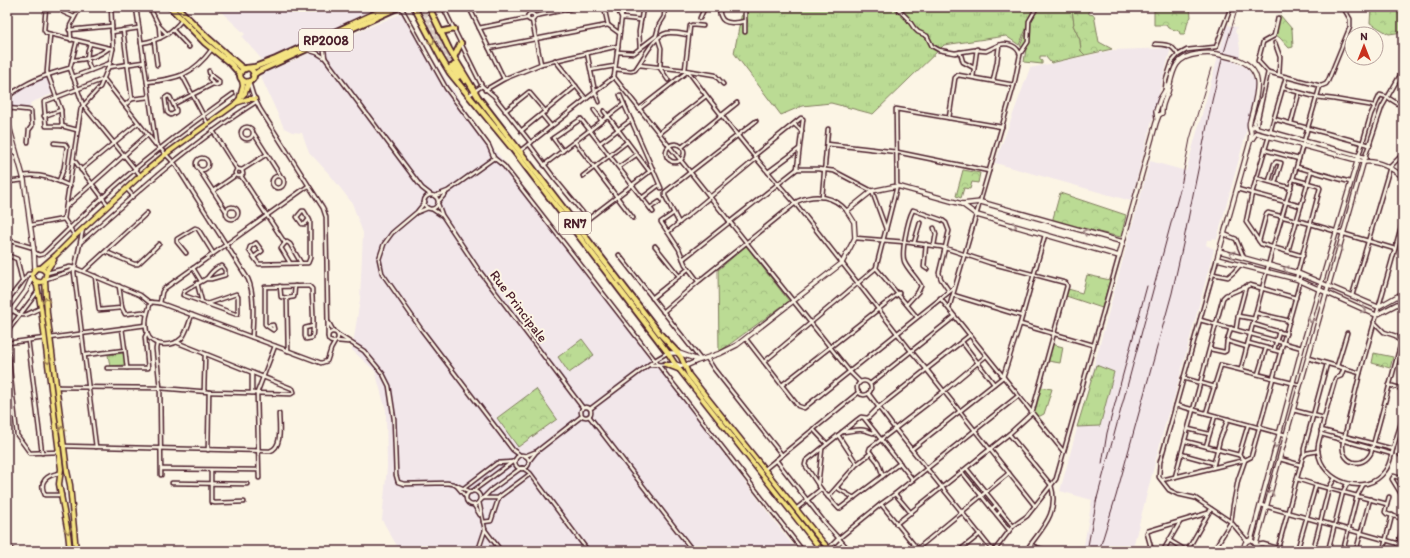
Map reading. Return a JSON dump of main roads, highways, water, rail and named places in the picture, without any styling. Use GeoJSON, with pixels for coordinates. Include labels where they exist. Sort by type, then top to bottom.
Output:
{"type":"FeatureCollection","features":[{"type":"Feature","properties":{"kind":"highway"},"geometry":{"type":"LineString","coordinates":[[170,7],[212,49],[231,64],[240,74],[242,80],[249,81]]}},
{"type":"Feature","properties":{"kind":"highway"},"geometry":{"type":"LineString","coordinates":[[177,7],[209,39],[241,67],[251,70],[253,75]]}},
{"type":"Feature","properties":{"kind":"highway","name":"RP2008"},"geometry":{"type":"LineString","coordinates":[[246,68],[255,67],[276,59],[389,7]]}},
{"type":"Feature","properties":{"kind":"highway","name":"RP2008"},"geometry":{"type":"LineString","coordinates":[[249,81],[259,70],[400,7]]}},
{"type":"Feature","properties":{"kind":"highway"},"geometry":{"type":"LineString","coordinates":[[414,7],[444,63],[469,95]]}},
{"type":"Feature","properties":{"kind":"highway"},"geometry":{"type":"LineString","coordinates":[[429,7],[440,32],[475,92]]}},
{"type":"Feature","properties":{"kind":"highway"},"geometry":{"type":"LineString","coordinates":[[432,7],[432,14]]}},
{"type":"Feature","properties":{"kind":"highway"},"geometry":{"type":"LineString","coordinates":[[440,32],[454,29]]}},
{"type":"Feature","properties":{"kind":"highway"},"geometry":{"type":"LineString","coordinates":[[454,57],[461,43]]}},
{"type":"Feature","properties":{"kind":"highway","name":"RN7"},"geometry":{"type":"LineString","coordinates":[[668,353],[518,153],[475,92],[452,66],[469,95],[518,153],[661,334],[677,352]]}},
{"type":"Feature","properties":{"kind":"highway"},"geometry":{"type":"LineString","coordinates":[[240,74],[246,68]]}},
{"type":"Feature","properties":{"kind":"main road"},"geometry":{"type":"LineString","coordinates":[[240,97],[243,86],[242,80]]}},
{"type":"Feature","properties":{"kind":"main road"},"geometry":{"type":"LineString","coordinates":[[236,103],[246,91],[249,81]]}},
{"type":"Feature","properties":{"kind":"main road"},"geometry":{"type":"LineString","coordinates":[[76,551],[69,475],[56,387],[35,278],[40,268],[56,255],[126,188],[166,154],[236,103],[248,99],[256,101]]}},
{"type":"Feature","properties":{"kind":"main road"},"geometry":{"type":"LineString","coordinates":[[56,255],[45,279],[47,338],[61,469],[59,484],[64,507],[70,551]]}},
{"type":"Feature","properties":{"kind":"main road"},"geometry":{"type":"LineString","coordinates":[[40,268],[47,272]]}},
{"type":"Feature","properties":{"kind":"main road"},"geometry":{"type":"LineString","coordinates":[[35,278],[45,279]]}},
{"type":"Feature","properties":{"kind":"main road","name":"RN7"},"geometry":{"type":"LineString","coordinates":[[677,352],[681,357],[689,375],[819,538],[836,551]]}},
{"type":"Feature","properties":{"kind":"main road","name":"RN7"},"geometry":{"type":"LineString","coordinates":[[668,353],[675,364],[823,551],[829,547]]}},
{"type":"Feature","properties":{"kind":"main road"},"geometry":{"type":"LineString","coordinates":[[665,364],[681,371]]}},
{"type":"Feature","properties":{"kind":"main road"},"geometry":{"type":"LineString","coordinates":[[60,475],[65,473],[69,475]]}},
{"type":"Feature","properties":{"kind":"main road"},"geometry":{"type":"LineString","coordinates":[[64,507],[70,507],[72,505]]}},
{"type":"Feature","properties":{"kind":"tunnel"},"geometry":{"type":"LineString","coordinates":[[418,7],[451,67]]}},
{"type":"Feature","properties":{"kind":"tunnel"},"geometry":{"type":"LineString","coordinates":[[422,7],[454,65]]}},
{"type":"Feature","properties":{"kind":"railway"},"geometry":{"type":"LineString","coordinates":[[1099,551],[1116,496],[1172,293],[1212,101],[1222,59],[1238,7]]}},
{"type":"Feature","properties":{"kind":"railway"},"geometry":{"type":"LineString","coordinates":[[1096,502],[1181,186],[1190,139],[1211,68]]}},
{"type":"Feature","properties":{"kind":"railway"},"geometry":{"type":"LineString","coordinates":[[1102,464],[1107,433],[1147,286]]}},
{"type":"Feature","properties":{"kind":"railway"},"geometry":{"type":"LineString","coordinates":[[1087,551],[1097,498]]}}]}
